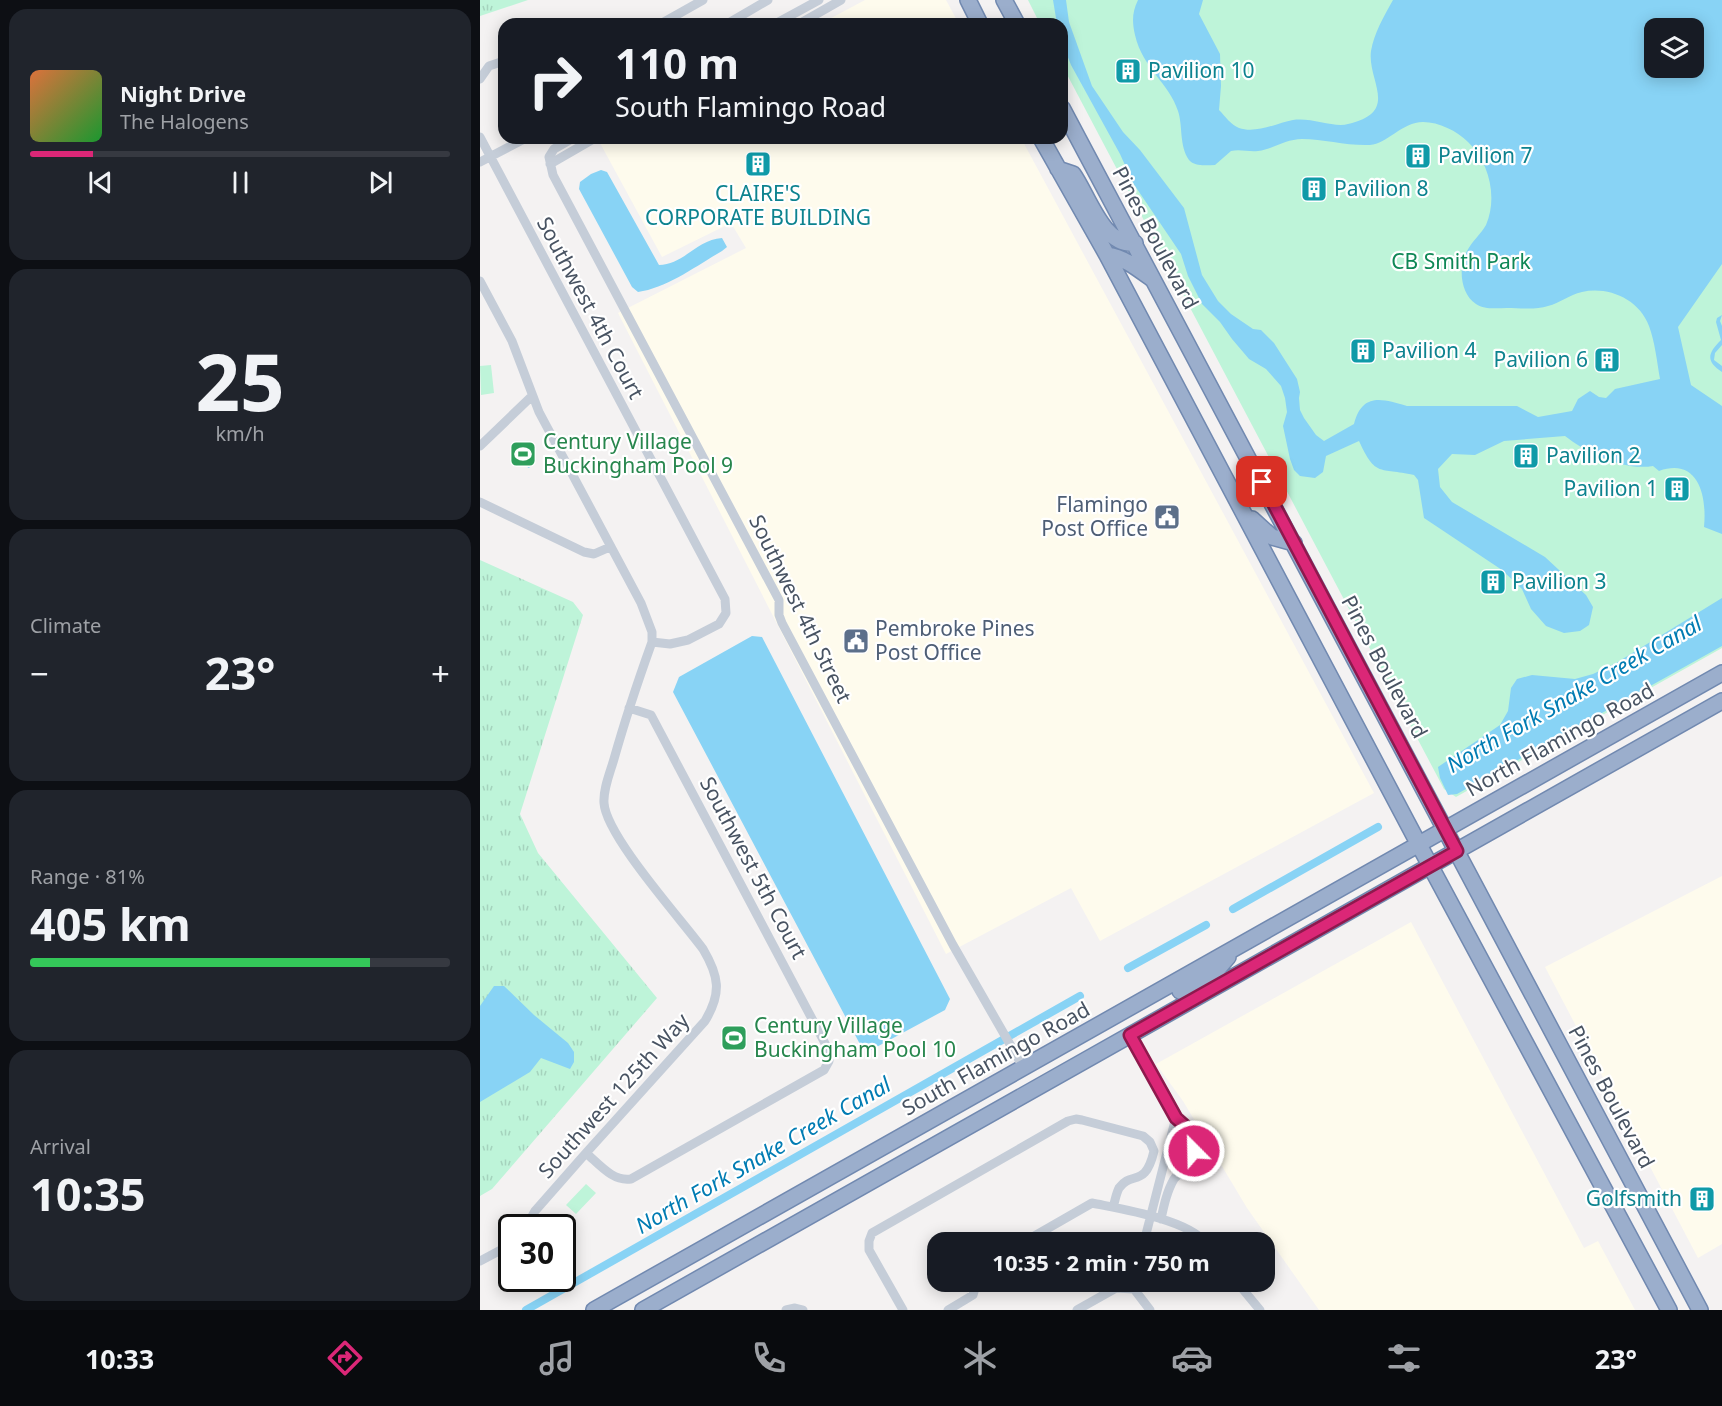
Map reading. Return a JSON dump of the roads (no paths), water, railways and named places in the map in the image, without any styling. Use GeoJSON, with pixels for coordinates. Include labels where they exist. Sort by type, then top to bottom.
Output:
{"type":"FeatureCollection","features":[{"type":"Feature","properties":{"kind":"highway"},"geometry":{"type":"LineString","coordinates":[[968,0],[977,18]]}},
{"type":"Feature","properties":{"kind":"highway"},"geometry":{"type":"LineString","coordinates":[[1004,0],[1014,18]]}},
{"type":"Feature","properties":{"kind":"highway","name":"Pines Boulevard"},"geometry":{"type":"LineString","coordinates":[[1068,119],[1700,1310]]}},
{"type":"Feature","properties":{"kind":"highway"},"geometry":{"type":"LineString","coordinates":[[1044,144],[1107,255],[1418,843],[1669,1310]]}},
{"type":"Feature","properties":{"kind":"highway"},"geometry":{"type":"LineString","coordinates":[[1058,169],[1073,174],[1110,234],[1128,244],[1135,243]]}},
{"type":"Feature","properties":{"kind":"highway"},"geometry":{"type":"LineString","coordinates":[[1107,255],[1129,263],[1154,280]]}},
{"type":"Feature","properties":{"kind":"highway"},"geometry":{"type":"LineString","coordinates":[[1245,513],[1272,537],[1294,543]]}},
{"type":"Feature","properties":{"kind":"highway","name":"North Flamingo Road"},"geometry":{"type":"LineString","coordinates":[[1418,843],[1722,673]]}},
{"type":"Feature","properties":{"kind":"highway"},"geometry":{"type":"LineString","coordinates":[[1431,866],[1722,701]]}},
{"type":"Feature","properties":{"kind":"highway","name":"South Flamingo Road"},"geometry":{"type":"LineString","coordinates":[[594,1310],[1418,843]]}},
{"type":"Feature","properties":{"kind":"highway","name":"South Flamingo Road"},"geometry":{"type":"LineString","coordinates":[[643,1310],[1431,866]]}},
{"type":"Feature","properties":{"kind":"highway"},"geometry":{"type":"LineString","coordinates":[[1130,1035],[1130,1025],[1137,1015],[1216,971],[1236,947]]}},
{"type":"Feature","properties":{"kind":"street"},"geometry":{"type":"LineString","coordinates":[[671,18],[703,0]]}},
{"type":"Feature","properties":{"kind":"street"},"geometry":{"type":"LineString","coordinates":[[738,18],[768,0]]}},
{"type":"Feature","properties":{"kind":"street"},"geometry":{"type":"LineString","coordinates":[[786,18],[819,0]]}},
{"type":"Feature","properties":{"kind":"street"},"geometry":{"type":"LineString","coordinates":[[810,18],[841,0]]}},
{"type":"Feature","properties":{"kind":"street"},"geometry":{"type":"LineString","coordinates":[[480,79],[489,66],[498,63]]}},
{"type":"Feature","properties":{"kind":"street","name":"Southwest 4th Court"},"geometry":{"type":"LineString","coordinates":[[480,137],[484,160],[725,599],[726,613],[719,624],[688,640],[670,644],[652,642]]}},
{"type":"Feature","properties":{"kind":"street"},"geometry":{"type":"LineString","coordinates":[[484,160],[515,144]]}},
{"type":"Feature","properties":{"kind":"street"},"geometry":{"type":"LineString","coordinates":[[563,144],[554,149],[549,157],[550,164],[585,144]]}},
{"type":"Feature","properties":{"kind":"street","name":"Southwest 4th Street"},"geometry":{"type":"LineString","coordinates":[[550,164],[553,174],[779,600],[779,615],[782,623],[953,945],[1023,1067]]}},
{"type":"Feature","properties":{"kind":"street"},"geometry":{"type":"LineString","coordinates":[[480,281],[512,342],[532,396],[648,619],[652,642],[629,708]]}},
{"type":"Feature","properties":{"kind":"street"},"geometry":{"type":"LineString","coordinates":[[480,446],[532,396]]}},
{"type":"Feature","properties":{"kind":"street"},"geometry":{"type":"LineString","coordinates":[[480,502],[590,554],[610,547]]}},
{"type":"Feature","properties":{"kind":"street","name":"Southwest 125th Way"},"geometry":{"type":"LineString","coordinates":[[533,1214],[705,1021],[714,1007],[718,985],[714,968],[703,949],[622,845],[607,818],[603,803],[606,786],[629,708]]}},
{"type":"Feature","properties":{"kind":"street","name":"Southwest 5th Court"},"geometry":{"type":"LineString","coordinates":[[586,1153],[616,1178],[631,1179],[824,1070],[829,1061],[828,1049],[651,715],[629,708]]}},
{"type":"Feature","properties":{"kind":"street"},"geometry":{"type":"LineString","coordinates":[[1130,1035],[1176,1118],[1185,1126],[1194,1151],[1191,1165],[1186,1171],[1177,1175],[1172,1183],[1161,1219]]}},
{"type":"Feature","properties":{"kind":"street"},"geometry":{"type":"LineString","coordinates":[[1146,1232],[1176,1118]]}},
{"type":"Feature","properties":{"kind":"street"},"geometry":{"type":"LineString","coordinates":[[903,1310],[869,1250],[872,1233],[1058,1127],[1076,1119],[1143,1136],[1150,1142],[1154,1151],[1147,1171],[1143,1176],[1124,1183],[1118,1190],[1113,1207]]}},
{"type":"Feature","properties":{"kind":"street"},"geometry":{"type":"LineString","coordinates":[[1041,1232],[1092,1203],[1149,1215],[1195,1232]]}},
{"type":"Feature","properties":{"kind":"street"},"geometry":{"type":"LineString","coordinates":[[480,1261],[498,1251]]}},
{"type":"Feature","properties":{"kind":"street"},"geometry":{"type":"LineString","coordinates":[[948,1310],[973,1295],[974,1292]]}},
{"type":"Feature","properties":{"kind":"street"},"geometry":{"type":"LineString","coordinates":[[1077,1310],[1109,1292]]}},
{"type":"Feature","properties":{"kind":"street"},"geometry":{"type":"LineString","coordinates":[[1139,1292],[1150,1310]]}},
{"type":"Feature","properties":{"kind":"street"},"geometry":{"type":"LineString","coordinates":[[1245,1292],[1260,1310]]}},
{"type":"Feature","properties":{"kind":"street"},"geometry":{"type":"LineString","coordinates":[[786,1310],[790,1308],[802,1310]]}},
{"type":"Feature","properties":{"kind":"water"},"geometry":{"type":"Polygon","coordinates":[[[1053,0],[1066,0],[1069,22],[1092,86],[1123,132],[1140,150],[1184,208],[1202,275],[1218,301],[1231,314],[1253,329],[1261,330],[1274,343],[1297,379],[1300,410],[1316,435],[1324,441],[1354,424],[1362,407],[1374,400],[1407,406],[1517,406],[1538,417],[1572,411],[1578,399],[1590,391],[1599,397],[1606,398],[1615,389],[1660,379],[1649,326],[1638,308],[1630,302],[1602,291],[1582,292],[1552,305],[1533,308],[1487,308],[1476,304],[1471,299],[1464,287],[1462,264],[1471,244],[1486,225],[1490,214],[1491,192],[1481,159],[1468,142],[1459,134],[1441,125],[1423,122],[1408,125],[1376,144],[1296,139],[1258,151],[1231,151],[1215,165],[1194,164],[1189,160],[1184,149],[1178,111],[1174,101],[1139,47],[1133,21],[1138,0],[1203,0],[1199,14],[1220,54],[1219,110],[1236,127],[1252,130],[1300,119],[1342,125],[1364,119],[1373,112],[1378,104],[1378,94],[1371,62],[1372,44],[1393,0],[1722,0],[1722,264],[1678,327],[1691,385],[1722,406],[1722,534],[1704,527],[1702,492],[1692,475],[1683,470],[1673,468],[1659,471],[1653,466],[1630,466],[1618,463],[1584,449],[1565,436],[1504,441],[1475,455],[1452,454],[1438,469],[1440,487],[1452,502],[1545,557],[1586,595],[1593,607],[1589,625],[1580,631],[1564,633],[1546,626],[1531,609],[1522,589],[1502,570],[1424,518],[1418,480],[1414,475],[1375,466],[1359,441],[1326,456],[1323,472],[1315,478],[1300,476],[1294,470],[1290,459],[1283,426],[1287,412],[1281,386],[1266,369],[1249,359],[1220,322],[1202,304],[1188,276],[1181,254],[1133,183],[1120,154],[1071,65],[1068,57],[1068,18],[1056,18],[1053,0]]]}},
{"type":"Feature","properties":{"kind":"water"},"geometry":{"type":"Polygon","coordinates":[[[601,170],[607,172],[659,265],[676,261],[713,239],[722,238],[727,247],[692,270],[660,286],[638,292],[632,287],[579,189],[580,182],[601,170]]]}},
{"type":"Feature","properties":{"kind":"water"},"geometry":{"type":"Polygon","coordinates":[[[1722,315],[1720,321],[1722,345],[1715,353],[1714,360],[1722,366],[1722,372],[1713,364],[1710,357],[1713,349],[1721,340],[1716,322],[1717,318],[1722,315]]]}},
{"type":"Feature","properties":{"kind":"water","name":"Century Village Buckingham Pool 9"},"geometry":{"type":"Polygon","coordinates":[[[517,443],[529,448],[528,452],[535,461],[529,468],[518,462],[519,457],[512,449],[517,443]]]}},
{"type":"Feature","properties":{"kind":"water"},"geometry":{"type":"Polygon","coordinates":[[[1722,598],[1722,646],[1457,794],[1448,795],[1440,778],[1438,767],[1500,725],[1508,711],[1511,688],[1517,679],[1532,675],[1575,679],[1593,674],[1616,663],[1722,598]]]}},
{"type":"Feature","properties":{"kind":"water"},"geometry":{"type":"Polygon","coordinates":[[[752,636],[762,637],[950,999],[945,1010],[871,1050],[862,1048],[673,692],[679,677],[752,636]]]}},
{"type":"Feature","properties":{"kind":"water"},"geometry":{"type":"Polygon","coordinates":[[[494,986],[504,986],[568,1043],[574,1052],[574,1062],[570,1069],[541,1058],[530,1072],[480,1102],[480,1006],[494,986]]]}},
{"type":"Feature","properties":{"kind":"water","name":"Century Village Buckingham Pool 10"},"geometry":{"type":"Polygon","coordinates":[[[743,1030],[747,1037],[738,1045],[724,1046],[721,1040],[730,1031],[733,1033],[743,1030]]]}},
{"type":"Feature","properties":{"kind":"waterway","name":"North Fork Snake Creek Canal"},"geometry":{"type":"LineString","coordinates":[[1233,909],[1378,827]]}},
{"type":"Feature","properties":{"kind":"waterway","name":"North Fork Snake Creek Canal"},"geometry":{"type":"LineString","coordinates":[[1128,968],[1206,925]]}},
{"type":"Feature","properties":{"kind":"waterway","name":"North Fork Snake Creek Canal"},"geometry":{"type":"LineString","coordinates":[[526,1310],[1080,996]]}},
{"type":"Feature","properties":{"kind":"place","name":"Pavilion 10"},"geometry":{"type":"Point","coordinates":[1128,71]}},
{"type":"Feature","properties":{"kind":"place","name":"Pavilion 7"},"geometry":{"type":"Point","coordinates":[1418,156]}},
{"type":"Feature","properties":{"kind":"place","name":"CLAIRE'S CORPORATE BUILDING"},"geometry":{"type":"Point","coordinates":[758,164]}},
{"type":"Feature","properties":{"kind":"place","name":"Pavilion 8"},"geometry":{"type":"Point","coordinates":[1314,189]}},
{"type":"Feature","properties":{"kind":"place","name":"Pavilion 4"},"geometry":{"type":"Point","coordinates":[1363,351]}},
{"type":"Feature","properties":{"kind":"place","name":"Pavilion 6"},"geometry":{"type":"Point","coordinates":[1607,360]}},
{"type":"Feature","properties":{"kind":"place","name":"Century Village Buckingham Pool 9"},"geometry":{"type":"Point","coordinates":[523,454]}},
{"type":"Feature","properties":{"kind":"place","name":"Pavilion 2"},"geometry":{"type":"Point","coordinates":[1526,456]}},
{"type":"Feature","properties":{"kind":"place","name":"Pavilion 1"},"geometry":{"type":"Point","coordinates":[1677,489]}},
{"type":"Feature","properties":{"kind":"place","name":"Flamingo Post Office"},"geometry":{"type":"Point","coordinates":[1167,517]}},
{"type":"Feature","properties":{"kind":"place","name":"Pavilion 3"},"geometry":{"type":"Point","coordinates":[1493,582]}},
{"type":"Feature","properties":{"kind":"place","name":"Pembroke Pines Post Office"},"geometry":{"type":"Point","coordinates":[856,641]}},
{"type":"Feature","properties":{"kind":"place","name":"Century Village Buckingham Pool 10"},"geometry":{"type":"Point","coordinates":[734,1038]}},
{"type":"Feature","properties":{"kind":"place","name":"Golfsmith"},"geometry":{"type":"Point","coordinates":[1702,1199]}},
{"type":"Feature","properties":{"kind":"park label","name":"CB Smith Park"},"geometry":{"type":"Point","coordinates":[1461,262]}}]}
